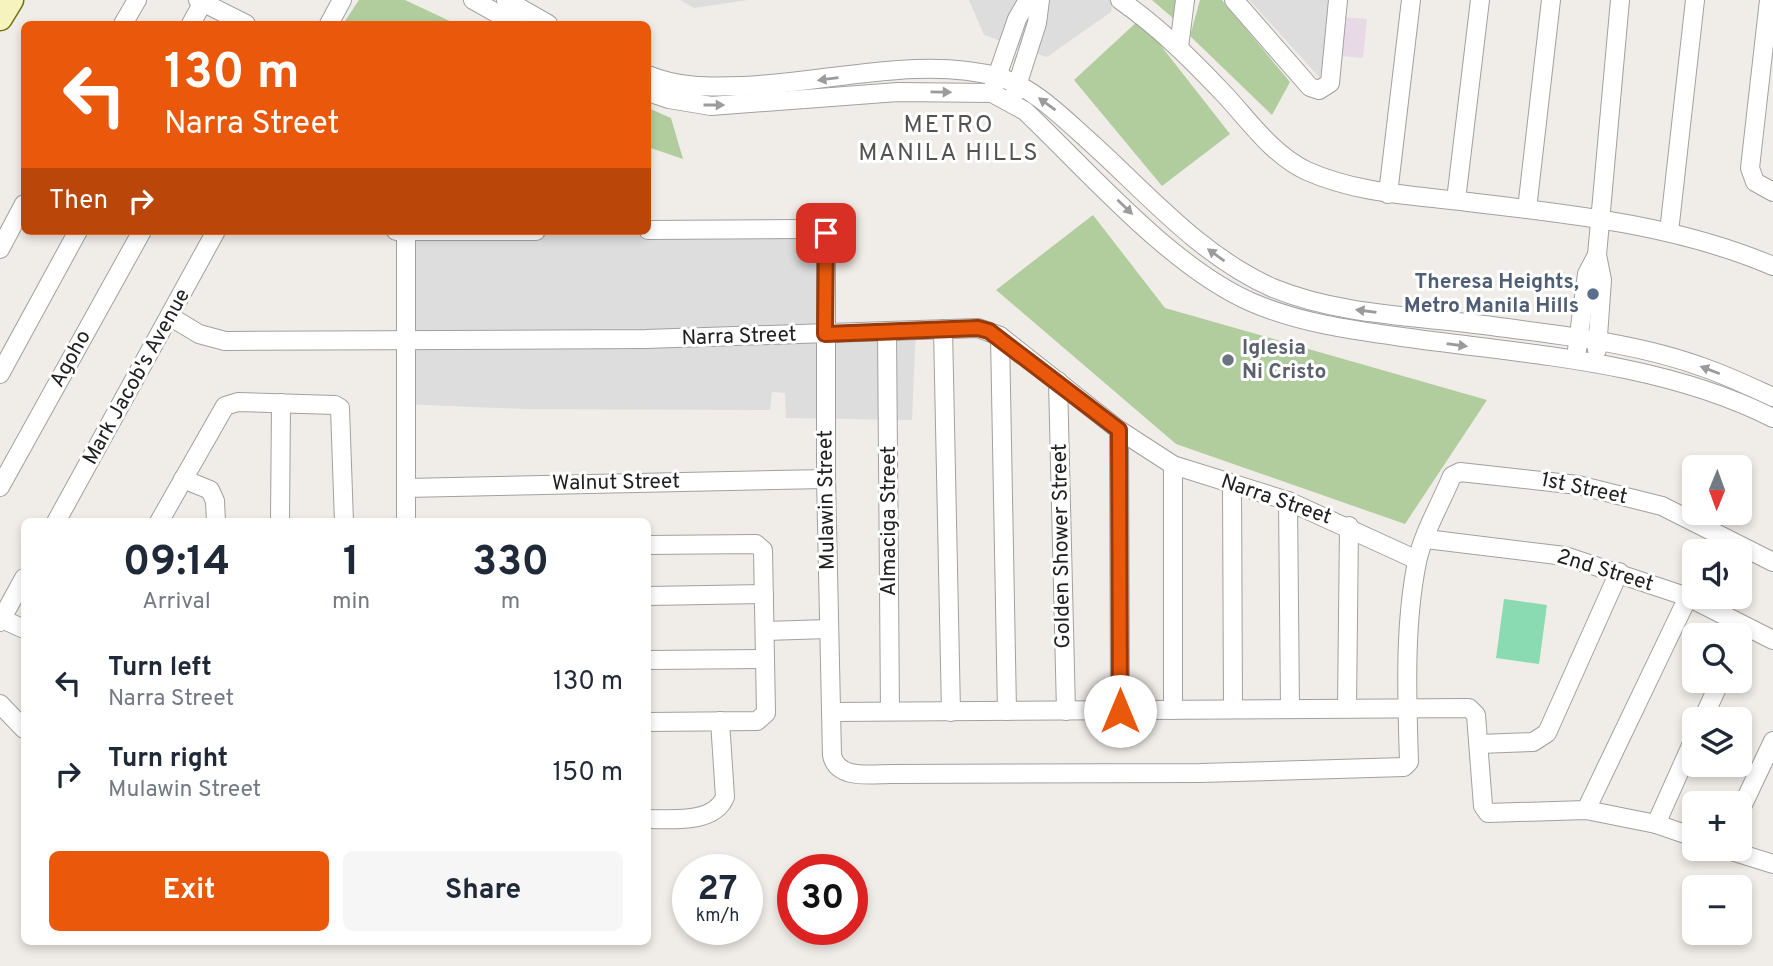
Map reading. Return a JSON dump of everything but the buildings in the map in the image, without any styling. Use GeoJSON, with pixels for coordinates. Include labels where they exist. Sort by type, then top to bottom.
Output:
{"type":"FeatureCollection","features":[{"type":"Feature","properties":{"kind":"main road"},"geometry":{"type":"LineString","coordinates":[[0,18],[11,0]]}},
{"type":"Feature","properties":{"kind":"street"},"geometry":{"type":"LineString","coordinates":[[126,21],[137,0]]}},
{"type":"Feature","properties":{"kind":"street"},"geometry":{"type":"LineString","coordinates":[[331,21],[342,0]]}},
{"type":"Feature","properties":{"kind":"street"},"geometry":{"type":"LineString","coordinates":[[473,0],[511,21]]}},
{"type":"Feature","properties":{"kind":"street"},"geometry":{"type":"LineString","coordinates":[[506,0],[543,21]]}},
{"type":"Feature","properties":{"kind":"street"},"geometry":{"type":"LineString","coordinates":[[994,85],[1017,19],[1028,0]]}},
{"type":"Feature","properties":{"kind":"street"},"geometry":{"type":"LineString","coordinates":[[1014,93],[1037,23],[1040,0]]}},
{"type":"Feature","properties":{"kind":"street"},"geometry":{"type":"LineString","coordinates":[[1120,0],[1179,47],[1292,163],[1338,184],[1388,194],[1600,219],[1670,232],[1773,266]]}},
{"type":"Feature","properties":{"kind":"street"},"geometry":{"type":"LineString","coordinates":[[1179,47],[1185,0]]}},
{"type":"Feature","properties":{"kind":"street"},"geometry":{"type":"LineString","coordinates":[[1234,0],[1314,89],[1324,88],[1330,83],[1334,3]]}},
{"type":"Feature","properties":{"kind":"street"},"geometry":{"type":"LineString","coordinates":[[1388,194],[1411,0]]}},
{"type":"Feature","properties":{"kind":"street"},"geometry":{"type":"LineString","coordinates":[[1456,200],[1480,0]]}},
{"type":"Feature","properties":{"kind":"street"},"geometry":{"type":"LineString","coordinates":[[1527,209],[1551,0]]}},
{"type":"Feature","properties":{"kind":"street"},"geometry":{"type":"LineString","coordinates":[[1595,364],[1602,280],[1597,255],[1620,0]]}},
{"type":"Feature","properties":{"kind":"street"},"geometry":{"type":"LineString","coordinates":[[1670,232],[1695,0]]}},
{"type":"Feature","properties":{"kind":"street"},"geometry":{"type":"LineString","coordinates":[[1769,0],[1750,168],[1755,182],[1773,192]]}},
{"type":"Feature","properties":{"kind":"street"},"geometry":{"type":"LineString","coordinates":[[192,21],[200,1],[240,21]]}},
{"type":"Feature","properties":{"kind":"street"},"geometry":{"type":"LineString","coordinates":[[651,76],[668,83],[709,87],[786,85],[894,71],[946,70],[1049,104],[1197,242],[1235,269],[1276,289],[1359,310],[1598,341],[1704,367],[1773,397]]}},
{"type":"Feature","properties":{"kind":"street"},"geometry":{"type":"LineString","coordinates":[[651,93],[669,100],[711,106],[994,85]]}},
{"type":"Feature","properties":{"kind":"street"},"geometry":{"type":"LineString","coordinates":[[1014,93],[1189,265],[1250,301],[1295,318],[1341,328],[1595,364],[1695,387],[1773,418]]}},
{"type":"Feature","properties":{"kind":"street"},"geometry":{"type":"LineString","coordinates":[[0,249],[21,210]]}},
{"type":"Feature","properties":{"kind":"street","name":"Mulawin Street"},"geometry":{"type":"LineString","coordinates":[[651,230],[824,231],[828,629],[832,755],[838,768]]}},
{"type":"Feature","properties":{"kind":"street"},"geometry":{"type":"LineString","coordinates":[[0,374],[76,235]]}},
{"type":"Feature","properties":{"kind":"street","name":"Agoho"},"geometry":{"type":"LineString","coordinates":[[0,487],[140,235]]}},
{"type":"Feature","properties":{"kind":"street","name":"Mark Jacob's Avenue"},"geometry":{"type":"LineString","coordinates":[[58,518],[214,235]]}},
{"type":"Feature","properties":{"kind":"street"},"geometry":{"type":"LineString","coordinates":[[406,235],[406,518]]}},
{"type":"Feature","properties":{"kind":"street"},"geometry":{"type":"LineString","coordinates":[[1575,361],[1587,274],[1597,255]]}},
{"type":"Feature","properties":{"kind":"street","name":"Narra Street"},"geometry":{"type":"LineString","coordinates":[[171,317],[212,339],[225,341],[646,340],[978,328],[1000,335],[1119,430],[1173,465],[1289,501],[1349,526],[1417,560]]}},
{"type":"Feature","properties":{"kind":"street"},"geometry":{"type":"LineString","coordinates":[[943,329],[951,712]]}},
{"type":"Feature","properties":{"kind":"street","name":"Almaciga Street"},"geometry":{"type":"LineString","coordinates":[[887,331],[890,711]]}},
{"type":"Feature","properties":{"kind":"street"},"geometry":{"type":"LineString","coordinates":[[1000,335],[1007,711]]}},
{"type":"Feature","properties":{"kind":"street","name":"Golden Shower Street"},"geometry":{"type":"LineString","coordinates":[[1058,381],[1066,711]]}},
{"type":"Feature","properties":{"kind":"street"},"geometry":{"type":"LineString","coordinates":[[161,518],[225,406],[238,402],[335,405],[341,411],[344,518]]}},
{"type":"Feature","properties":{"kind":"street"},"geometry":{"type":"LineString","coordinates":[[280,518],[281,403]]}},
{"type":"Feature","properties":{"kind":"street"},"geometry":{"type":"LineString","coordinates":[[1119,430],[1120,711]]}},
{"type":"Feature","properties":{"kind":"street"},"geometry":{"type":"LineString","coordinates":[[1173,465],[1173,710]]}},
{"type":"Feature","properties":{"kind":"street","name":"1st Street"},"geometry":{"type":"LineString","coordinates":[[838,768],[853,773],[890,774],[1200,774],[1404,767],[1409,762],[1407,709],[1417,560],[1452,476],[1464,472],[1578,485],[1662,506],[1773,562]]}},
{"type":"Feature","properties":{"kind":"street"},"geometry":{"type":"LineString","coordinates":[[183,479],[210,491],[215,501],[216,518]]}},
{"type":"Feature","properties":{"kind":"street","name":"Walnut Street"},"geometry":{"type":"LineString","coordinates":[[406,488],[826,479]]}},
{"type":"Feature","properties":{"kind":"street"},"geometry":{"type":"LineString","coordinates":[[1232,484],[1233,709]]}},
{"type":"Feature","properties":{"kind":"street"},"geometry":{"type":"LineString","coordinates":[[1289,501],[1290,708]]}},
{"type":"Feature","properties":{"kind":"street"},"geometry":{"type":"LineString","coordinates":[[1347,708],[1349,526]]}},
{"type":"Feature","properties":{"kind":"street","name":"2nd Street"},"geometry":{"type":"LineString","coordinates":[[1426,540],[1565,556],[1682,595]]}},
{"type":"Feature","properties":{"kind":"street"},"geometry":{"type":"LineString","coordinates":[[651,545],[756,544],[765,554],[765,717],[757,721],[651,722]]}},
{"type":"Feature","properties":{"kind":"street"},"geometry":{"type":"LineString","coordinates":[[1479,744],[1533,742],[1547,733],[1619,572]]}},
{"type":"Feature","properties":{"kind":"street"},"geometry":{"type":"LineString","coordinates":[[21,583],[1,620],[21,628]]}},
{"type":"Feature","properties":{"kind":"street"},"geometry":{"type":"LineString","coordinates":[[651,596],[764,594]]}},
{"type":"Feature","properties":{"kind":"street"},"geometry":{"type":"LineString","coordinates":[[1586,810],[1682,609]]}},
{"type":"Feature","properties":{"kind":"street","name":"2nd Street"},"geometry":{"type":"LineString","coordinates":[[1707,609],[1728,623]]}},
{"type":"Feature","properties":{"kind":"street"},"geometry":{"type":"LineString","coordinates":[[765,631],[828,629]]}},
{"type":"Feature","properties":{"kind":"street","name":"2nd Street"},"geometry":{"type":"LineString","coordinates":[[1752,635],[1773,640]]}},
{"type":"Feature","properties":{"kind":"street"},"geometry":{"type":"LineString","coordinates":[[651,660],[765,659]]}},
{"type":"Feature","properties":{"kind":"street"},"geometry":{"type":"LineString","coordinates":[[0,704],[21,726]]}},
{"type":"Feature","properties":{"kind":"street"},"geometry":{"type":"LineString","coordinates":[[831,712],[1290,708],[1474,710],[1483,806],[1488,813],[1586,810],[1656,824],[1682,834]]}},
{"type":"Feature","properties":{"kind":"street"},"geometry":{"type":"LineString","coordinates":[[651,819],[706,815],[722,805],[725,797],[720,721]]}},
{"type":"Feature","properties":{"kind":"street"},"geometry":{"type":"LineString","coordinates":[[1749,791],[1773,741]]}},
{"type":"Feature","properties":{"kind":"street"},"geometry":{"type":"LineString","coordinates":[[1656,824],[1682,766]]}},
{"type":"Feature","properties":{"kind":"street"},"geometry":{"type":"LineString","coordinates":[[1752,857],[1773,864]]}},
{"type":"Feature","properties":{"kind":"shaded area"},"geometry":{"type":"Polygon","coordinates":[[[680,0],[748,0],[694,8],[680,0]]]}},
{"type":"Feature","properties":{"kind":"shaded area"},"geometry":{"type":"Polygon","coordinates":[[[969,0],[1113,0],[1111,12],[1047,57],[984,35],[969,0]]]}},
{"type":"Feature","properties":{"kind":"shaded area"},"geometry":{"type":"Polygon","coordinates":[[[1249,0],[1331,0],[1320,78],[1249,0]]]}},
{"type":"Feature","properties":{"kind":"shaded area"},"geometry":{"type":"Polygon","coordinates":[[[1342,17],[1367,19],[1363,58],[1339,56],[1342,17]]]}},
{"type":"Feature","properties":{"kind":"shaded area"},"geometry":{"type":"Polygon","coordinates":[[[824,228],[827,331],[916,325],[912,420],[786,418],[785,393],[772,392],[770,410],[524,409],[402,404],[403,235],[651,235],[651,232],[824,228]]]}},
{"type":"Feature","properties":{"kind":"green space"},"geometry":{"type":"Polygon","coordinates":[[[359,0],[405,0],[450,21],[345,21],[359,0]]]}},
{"type":"Feature","properties":{"kind":"green space"},"geometry":{"type":"Polygon","coordinates":[[[1152,0],[1177,0],[1174,19],[1152,0]]]}},
{"type":"Feature","properties":{"kind":"green space"},"geometry":{"type":"Polygon","coordinates":[[[1200,0],[1222,0],[1290,82],[1272,115],[1190,36],[1200,0]]]}},
{"type":"Feature","properties":{"kind":"green space"},"geometry":{"type":"Polygon","coordinates":[[[1140,19],[1230,134],[1162,186],[1074,80],[1140,19]]]}},
{"type":"Feature","properties":{"kind":"green space"},"geometry":{"type":"Polygon","coordinates":[[[651,109],[671,118],[683,159],[651,148],[651,109]]]}},
{"type":"Feature","properties":{"kind":"green space"},"geometry":{"type":"Polygon","coordinates":[[[1093,215],[1165,308],[1487,400],[1405,524],[1176,444],[996,290],[1093,215]]]}},
{"type":"Feature","properties":{"kind":"green space"},"geometry":{"type":"Polygon","coordinates":[[[1504,599],[1547,605],[1539,664],[1496,658],[1504,599]]]}},
{"type":"Feature","properties":{"kind":"place","name":"Theresa Heights, Metro Manila Hills"},"geometry":{"type":"Point","coordinates":[1593,294]}},
{"type":"Feature","properties":{"kind":"place","name":"Iglesia Ni Cristo"},"geometry":{"type":"Point","coordinates":[1228,360]}},
{"type":"Feature","properties":{"kind":"district","name":"METRO MANILA HILLS"},"geometry":{"type":"Point","coordinates":[949,140]}},
{"type":"Feature","properties":{"kind":"route"},"geometry":{"type":"LineString","coordinates":[[826,233],[825,334],[978,328],[989,331],[1000,335],[1119,430],[1120,711]]}}]}
